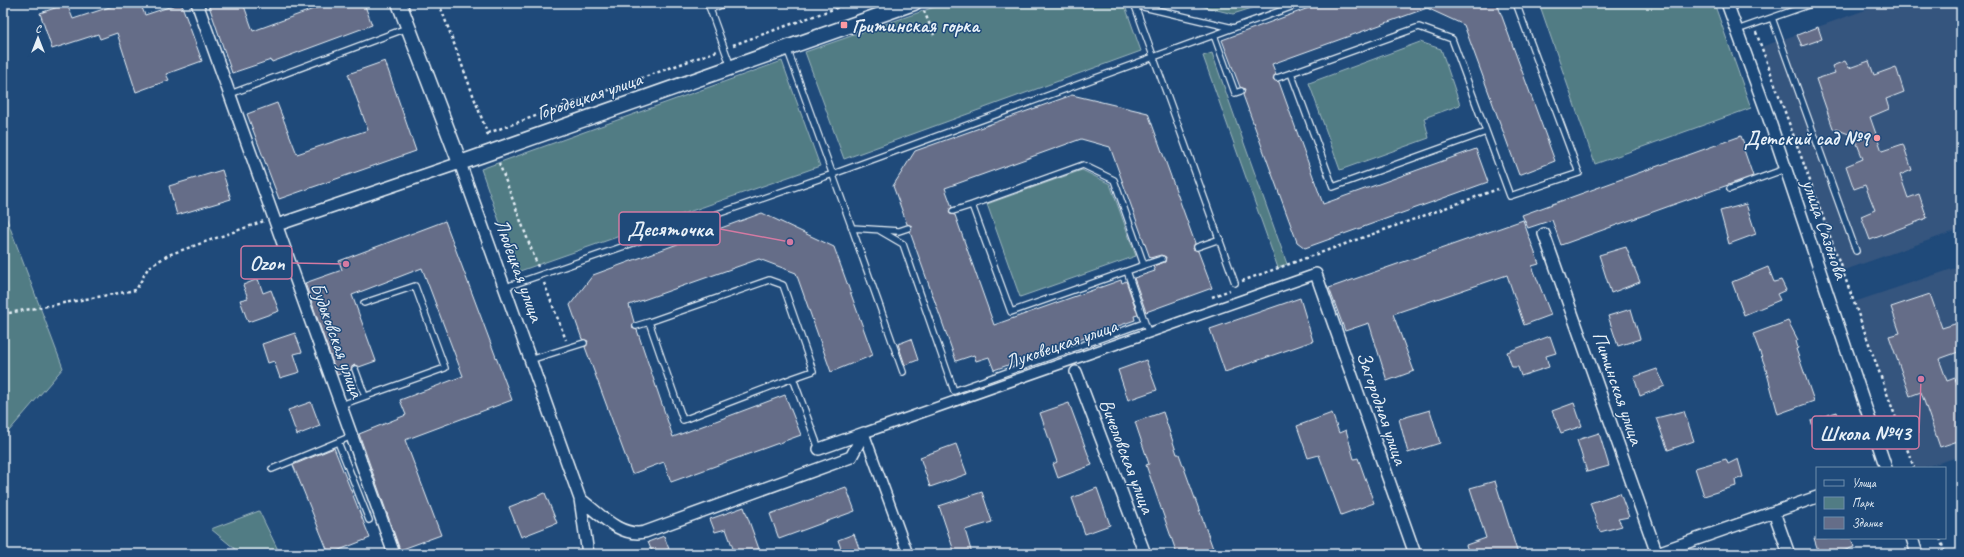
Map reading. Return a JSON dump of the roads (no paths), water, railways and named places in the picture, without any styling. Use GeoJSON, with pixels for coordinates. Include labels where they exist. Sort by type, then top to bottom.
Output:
{"type":"FeatureCollection","features":[{"type":"Feature","properties":{"kind":"street","name":"Будьковская улица"},"geometry":{"type":"LineString","coordinates":[[198,3],[394,554]]}},
{"type":"Feature","properties":{"kind":"street","name":"Любецкая улица"},"geometry":{"type":"LineString","coordinates":[[399,3],[407,28],[460,163],[503,288],[580,499],[588,554]]}},
{"type":"Feature","properties":{"kind":"street","name":"улица Сазонова"},"geometry":{"type":"LineString","coordinates":[[1727,3],[1886,467]]}},
{"type":"Feature","properties":{"kind":"street","name":"Городецкая улица"},"geometry":{"type":"LineString","coordinates":[[275,221],[460,163],[731,67],[919,6]]}},
{"type":"Feature","properties":{"kind":"street","name":"Питинская улица"},"geometry":{"type":"LineString","coordinates":[[1544,234],[1656,554]]}},
{"type":"Feature","properties":{"kind":"street","name":"Луковецкая улица"},"geometry":{"type":"LineString","coordinates":[[819,449],[1316,274]]}},
{"type":"Feature","properties":{"kind":"street","name":"Загородная улица"},"geometry":{"type":"LineString","coordinates":[[1316,274],[1415,554]]}},
{"type":"Feature","properties":{"kind":"street","name":"Вичеловская улица"},"geometry":{"type":"LineString","coordinates":[[1076,372],[1145,554]]}},
{"type":"Feature","properties":{"kind":"street"},"geometry":{"type":"LineString","coordinates":[[580,499],[620,530],[634,535],[850,457],[864,433]]}},
{"type":"Feature","properties":{"kind":"street"},"geometry":{"type":"LineString","coordinates":[[864,433],[908,554]]}},
{"type":"Feature","properties":{"kind":"street"},"geometry":{"type":"LineString","coordinates":[[1656,554],[1816,497]]}},
{"type":"Feature","properties":{"kind":"street"},"geometry":{"type":"LineString","coordinates":[[1774,512],[1789,554]]}},
{"type":"Feature","properties":{"kind":"street"},"geometry":{"type":"LineString","coordinates":[[1912,539],[1917,554]]}},
{"type":"Feature","properties":{"kind":"lane"},"geometry":{"type":"LineString","coordinates":[[707,3],[731,67]]}},
{"type":"Feature","properties":{"kind":"lane"},"geometry":{"type":"LineString","coordinates":[[710,10],[711,3]]}},
{"type":"Feature","properties":{"kind":"lane"},"geometry":{"type":"LineString","coordinates":[[710,10],[727,3]]}},
{"type":"Feature","properties":{"kind":"lane"},"geometry":{"type":"LineString","coordinates":[[503,288],[833,174],[1302,3]]}},
{"type":"Feature","properties":{"kind":"lane"},"geometry":{"type":"LineString","coordinates":[[1277,78],[1419,27],[1452,39],[1510,196],[1578,173],[1516,3]]}},
{"type":"Feature","properties":{"kind":"lane"},"geometry":{"type":"LineString","coordinates":[[1737,30],[1814,3]]}},
{"type":"Feature","properties":{"kind":"lane"},"geometry":{"type":"LineString","coordinates":[[1135,4],[1232,28]]}},
{"type":"Feature","properties":{"kind":"lane"},"geometry":{"type":"LineString","coordinates":[[1135,4],[1235,283]]}},
{"type":"Feature","properties":{"kind":"lane"},"geometry":{"type":"LineString","coordinates":[[1772,18],[1856,251]]}},
{"type":"Feature","properties":{"kind":"lane"},"geometry":{"type":"LineString","coordinates":[[230,94],[407,28]]}},
{"type":"Feature","properties":{"kind":"lane"},"geometry":{"type":"LineString","coordinates":[[1214,35],[1235,93],[1241,91]]}},
{"type":"Feature","properties":{"kind":"lane"},"geometry":{"type":"LineString","coordinates":[[787,48],[903,372]]}},
{"type":"Feature","properties":{"kind":"lane"},"geometry":{"type":"LineString","coordinates":[[1290,73],[1333,187],[1486,132]]}},
{"type":"Feature","properties":{"kind":"lane"},"geometry":{"type":"LineString","coordinates":[[953,211],[1083,165],[1114,180],[1144,265]]}},
{"type":"Feature","properties":{"kind":"lane"},"geometry":{"type":"LineString","coordinates":[[1730,188],[1785,169]]}},
{"type":"Feature","properties":{"kind":"lane"},"geometry":{"type":"LineString","coordinates":[[972,205],[1011,312],[1162,259]]}},
{"type":"Feature","properties":{"kind":"lane"},"geometry":{"type":"LineString","coordinates":[[852,228],[899,231],[908,228]]}},
{"type":"Feature","properties":{"kind":"lane"},"geometry":{"type":"LineString","coordinates":[[879,230],[903,244],[954,391],[1144,322]]}},
{"type":"Feature","properties":{"kind":"lane"},"geometry":{"type":"LineString","coordinates":[[1197,246],[1220,239]]}},
{"type":"Feature","properties":{"kind":"lane"},"geometry":{"type":"LineString","coordinates":[[1127,271],[1148,332]]}},
{"type":"Feature","properties":{"kind":"lane"},"geometry":{"type":"LineString","coordinates":[[636,326],[769,280],[783,286],[813,371],[683,420],[649,322]]}},
{"type":"Feature","properties":{"kind":"lane"},"geometry":{"type":"LineString","coordinates":[[341,405],[445,368],[415,286],[364,303]]}},
{"type":"Feature","properties":{"kind":"lane"},"geometry":{"type":"LineString","coordinates":[[530,360],[584,343]]}},
{"type":"Feature","properties":{"kind":"lane"},"geometry":{"type":"LineString","coordinates":[[355,369],[365,396]]}},
{"type":"Feature","properties":{"kind":"lane"},"geometry":{"type":"LineString","coordinates":[[793,378],[819,449]]}},
{"type":"Feature","properties":{"kind":"lane"},"geometry":{"type":"LineString","coordinates":[[272,469],[352,436]]}},
{"type":"Feature","properties":{"kind":"lane"},"geometry":{"type":"LineString","coordinates":[[338,442],[369,520]]}},
{"type":"Feature","properties":{"kind":"place","name":"Гритинская горка"},"geometry":{"type":"Point","coordinates":[844,25]}},
{"type":"Feature","properties":{"kind":"place","name":"Детский сад №9"},"geometry":{"type":"Point","coordinates":[1877,138]}},
{"type":"Feature","properties":{"kind":"place","name":"Десяточка"},"geometry":{"type":"Point","coordinates":[790,242]}},
{"type":"Feature","properties":{"kind":"place","name":"Ozon"},"geometry":{"type":"Point","coordinates":[346,264]}},
{"type":"Feature","properties":{"kind":"place","name":"Школа №43"},"geometry":{"type":"Point","coordinates":[1921,379]}}]}
